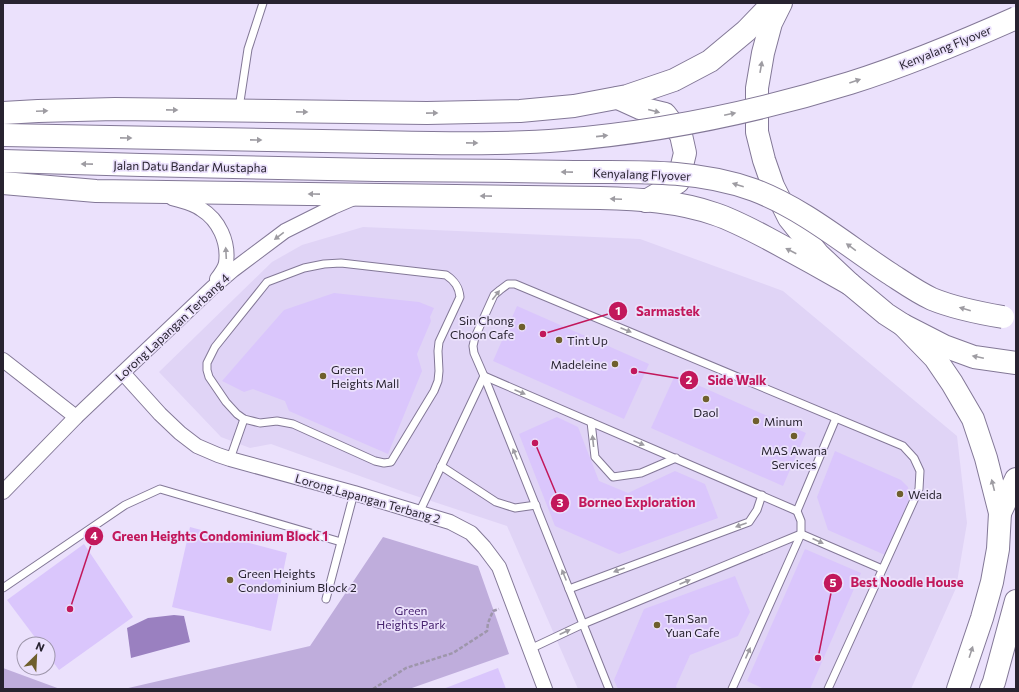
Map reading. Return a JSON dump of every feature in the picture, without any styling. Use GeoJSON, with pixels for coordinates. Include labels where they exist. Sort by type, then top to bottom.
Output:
{"type":"FeatureCollection","features":[{"type":"Feature","properties":{"kind":"main road"},"geometry":{"type":"LineString","coordinates":[[3,113],[38,110],[115,109],[427,113],[520,111],[574,106],[627,96],[674,80],[710,61],[746,31],[774,3]]}},
{"type":"Feature","properties":{"kind":"main road"},"geometry":{"type":"LineString","coordinates":[[782,3],[771,23],[763,53],[757,88],[757,132],[764,160],[773,186],[789,218],[818,254],[850,284],[886,314],[903,325],[944,346],[974,357],[1016,363]]}},
{"type":"Feature","properties":{"kind":"main road","name":"Kenyalang Flyover"},"geometry":{"type":"LineString","coordinates":[[3,135],[488,143],[560,140],[614,135],[681,125],[776,105],[851,83],[925,56],[1016,18]]}},
{"type":"Feature","properties":{"kind":"main road"},"geometry":{"type":"LineString","coordinates":[[618,98],[640,108],[666,114],[681,135],[685,153],[678,182],[646,201]]}},
{"type":"Feature","properties":{"kind":"main road","name":"Jalan Datu Bandar Mustapha"},"geometry":{"type":"LineString","coordinates":[[3,161],[378,170]]}},
{"type":"Feature","properties":{"kind":"main road","name":"Kenyalang Flyover"},"geometry":{"type":"LineString","coordinates":[[378,170],[640,172],[685,174],[725,181],[772,197],[802,213],[907,285],[932,299],[981,314],[1009,318]]}},
{"type":"Feature","properties":{"kind":"main road"},"geometry":{"type":"LineString","coordinates":[[3,183],[96,191],[600,198],[630,199],[665,203],[708,212],[743,225],[850,284]]}},
{"type":"Feature","properties":{"kind":"main road"},"geometry":{"type":"LineString","coordinates":[[903,325],[935,358],[952,383],[972,419],[986,458],[1000,513],[998,549],[992,582],[982,618],[958,689]]}},
{"type":"Feature","properties":{"kind":"main road"},"geometry":{"type":"LineString","coordinates":[[1000,513],[1016,480]]}},
{"type":"Feature","properties":{"kind":"main road"},"geometry":{"type":"LineString","coordinates":[[992,685],[1016,601]]}},
{"type":"Feature","properties":{"kind":"street"},"geometry":{"type":"LineString","coordinates":[[143,192],[186,202],[201,208],[214,220],[222,233],[226,248],[226,264],[212,288]]}},
{"type":"Feature","properties":{"kind":"street","name":"Lorong Lapangan Terbang 4"},"geometry":{"type":"LineString","coordinates":[[3,492],[76,417],[212,288],[233,270],[285,231],[364,194]]}},
{"type":"Feature","properties":{"kind":"street"},"geometry":{"type":"LineString","coordinates":[[3,360],[76,417]]}},
{"type":"Feature","properties":{"kind":"street","name":"Lorong Lapangan Terbang 2"},"geometry":{"type":"LineString","coordinates":[[123,373],[160,414],[180,433],[197,446],[230,459],[354,493],[450,522],[471,533],[499,567],[545,689]]}},
{"type":"Feature","properties":{"kind":"lane"},"geometry":{"type":"LineString","coordinates":[[239,111],[248,49],[263,3]]}},
{"type":"Feature","properties":{"kind":"lane"},"geometry":{"type":"LineString","coordinates":[[341,263],[446,275],[452,278],[456,284],[459,290],[460,298],[439,342],[438,381],[434,391],[391,462],[384,463],[375,461],[293,424],[277,421],[260,423],[244,419],[226,402],[209,377],[207,363],[215,347],[267,282],[304,268],[324,264],[341,263]]}},
{"type":"Feature","properties":{"kind":"lane"},"geometry":{"type":"LineString","coordinates":[[609,689],[474,353],[473,346],[475,337],[494,295],[508,284],[515,284],[903,446],[914,458],[920,471],[919,489],[828,689]]}},
{"type":"Feature","properties":{"kind":"lane"},"geometry":{"type":"LineString","coordinates":[[484,376],[797,511],[802,521],[801,534],[732,689]]}},
{"type":"Feature","properties":{"kind":"lane"},"geometry":{"type":"LineString","coordinates":[[419,513],[484,376]]}},
{"type":"Feature","properties":{"kind":"lane"},"geometry":{"type":"LineString","coordinates":[[797,511],[836,418]]}},
{"type":"Feature","properties":{"kind":"lane"},"geometry":{"type":"LineString","coordinates":[[230,459],[244,419]]}},
{"type":"Feature","properties":{"kind":"lane"},"geometry":{"type":"LineString","coordinates":[[591,422],[595,457],[613,477],[641,473],[676,458]]}},
{"type":"Feature","properties":{"kind":"lane"},"geometry":{"type":"LineString","coordinates":[[441,466],[496,502],[515,508],[536,505]]}},
{"type":"Feature","properties":{"kind":"lane"},"geometry":{"type":"LineString","coordinates":[[3,588],[125,504],[160,489],[341,542]]}},
{"type":"Feature","properties":{"kind":"lane"},"geometry":{"type":"LineString","coordinates":[[326,598],[354,493]]}},
{"type":"Feature","properties":{"kind":"lane"},"geometry":{"type":"LineString","coordinates":[[569,589],[749,522],[757,510],[762,496]]}},
{"type":"Feature","properties":{"kind":"lane"},"geometry":{"type":"LineString","coordinates":[[530,648],[583,624],[801,534],[882,570]]}},
{"type":"Feature","properties":{"kind":"path"},"geometry":{"type":"LineString","coordinates":[[373,689],[406,668],[453,654],[487,631],[488,623],[493,611],[512,603]]}},
{"type":"Feature","properties":{"kind":"shaded area"},"geometry":{"type":"Polygon","coordinates":[[[363,227],[640,239],[783,291],[957,436],[967,523],[956,588],[911,689],[578,689],[507,526],[407,493],[271,444],[250,448],[221,437],[159,372],[272,262],[302,245],[363,227]]]}},
{"type":"Feature","properties":{"kind":"shaded area"},"geometry":{"type":"Polygon","coordinates":[[[174,615],[184,616],[190,642],[131,658],[127,628],[148,618],[174,615]]]}},
{"type":"Feature","properties":{"kind":"green space","name":"Green Heights Park"},"geometry":{"type":"Polygon","coordinates":[[[383,537],[478,566],[509,654],[409,689],[124,689],[310,646],[383,537]]]}},
{"type":"Feature","properties":{"kind":"green space"},"geometry":{"type":"Polygon","coordinates":[[[3,668],[16,673],[16,676],[25,676],[60,689],[3,689],[3,668]]]}},
{"type":"Feature","properties":{"kind":"building","name":"Green Heights Mall"},"geometry":{"type":"Polygon","coordinates":[[[334,293],[419,302],[434,308],[430,317],[431,321],[417,354],[422,371],[388,454],[289,411],[285,401],[253,389],[244,392],[222,381],[284,310],[334,293]]]}},
{"type":"Feature","properties":{"kind":"building"},"geometry":{"type":"Polygon","coordinates":[[[517,306],[649,364],[624,419],[493,361],[517,306]]]}},
{"type":"Feature","properties":{"kind":"building"},"geometry":{"type":"Polygon","coordinates":[[[675,375],[806,433],[783,486],[651,428],[675,375]]]}},
{"type":"Feature","properties":{"kind":"building"},"geometry":{"type":"Polygon","coordinates":[[[557,417],[578,427],[599,481],[628,493],[675,471],[705,484],[718,518],[619,554],[555,526],[519,434],[557,417]]]}},
{"type":"Feature","properties":{"kind":"building"},"geometry":{"type":"Polygon","coordinates":[[[835,451],[901,480],[908,487],[910,497],[885,555],[828,530],[817,497],[835,451]]]}},
{"type":"Feature","properties":{"kind":"building","name":"Green Heights Condominium Block 2"},"geometry":{"type":"Polygon","coordinates":[[[190,527],[287,553],[271,631],[172,607],[190,527]]]}},
{"type":"Feature","properties":{"kind":"building"},"geometry":{"type":"Polygon","coordinates":[[[84,544],[133,617],[59,670],[56,666],[56,636],[34,636],[7,600],[84,544]]]}},
{"type":"Feature","properties":{"kind":"building"},"geometry":{"type":"Polygon","coordinates":[[[805,549],[861,573],[810,689],[764,689],[747,681],[805,549]]]}},
{"type":"Feature","properties":{"kind":"building"},"geometry":{"type":"Polygon","coordinates":[[[735,576],[750,612],[738,636],[690,655],[676,686],[677,689],[618,689],[614,680],[644,609],[735,576]]]}},
{"type":"Feature","properties":{"kind":"building"},"geometry":{"type":"Polygon","coordinates":[[[498,668],[506,689],[443,689],[498,668]]]}},
{"type":"Feature","properties":{"kind":"place","name":"Sin Chong Choon Cafe"},"geometry":{"type":"Point","coordinates":[522,327]}},
{"type":"Feature","properties":{"kind":"place","name":"Sarmastek"},"geometry":{"type":"Point","coordinates":[543,334]}},
{"type":"Feature","properties":{"kind":"place","name":"Tint Up"},"geometry":{"type":"Point","coordinates":[559,340]}},
{"type":"Feature","properties":{"kind":"place","name":"Madeleine"},"geometry":{"type":"Point","coordinates":[615,364]}},
{"type":"Feature","properties":{"kind":"place","name":"Side Walk"},"geometry":{"type":"Point","coordinates":[634,371]}},
{"type":"Feature","properties":{"kind":"place","name":"Green Heights Mall"},"geometry":{"type":"Point","coordinates":[323,376]}},
{"type":"Feature","properties":{"kind":"place","name":"Daol"},"geometry":{"type":"Point","coordinates":[706,399]}},
{"type":"Feature","properties":{"kind":"place","name":"Minum"},"geometry":{"type":"Point","coordinates":[756,421]}},
{"type":"Feature","properties":{"kind":"place","name":"MAS Awana Services"},"geometry":{"type":"Point","coordinates":[794,436]}},
{"type":"Feature","properties":{"kind":"place","name":"Borneo Exploration"},"geometry":{"type":"Point","coordinates":[535,443]}},
{"type":"Feature","properties":{"kind":"place","name":"Weida"},"geometry":{"type":"Point","coordinates":[900,494]}},
{"type":"Feature","properties":{"kind":"place","name":"Green Heights Condominium Block 2"},"geometry":{"type":"Point","coordinates":[230,580]}},
{"type":"Feature","properties":{"kind":"place","name":"Green Heights Condominium Block 1"},"geometry":{"type":"Point","coordinates":[70,609]}},
{"type":"Feature","properties":{"kind":"place","name":"Tan San Yuan Cafe"},"geometry":{"type":"Point","coordinates":[657,625]}},
{"type":"Feature","properties":{"kind":"place","name":"Best Noodle House"},"geometry":{"type":"Point","coordinates":[818,658]}}]}
